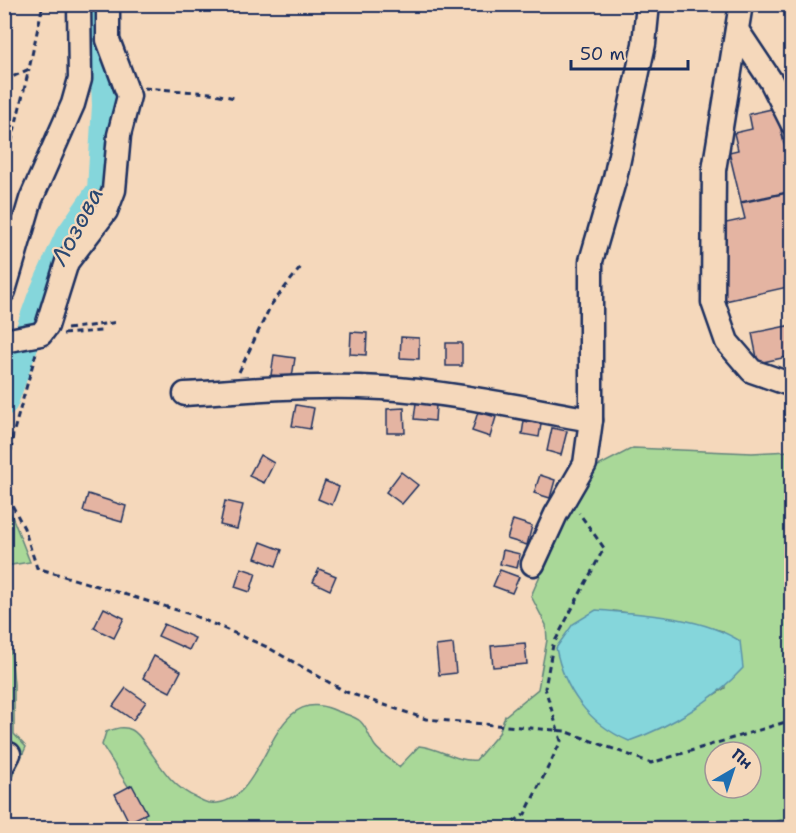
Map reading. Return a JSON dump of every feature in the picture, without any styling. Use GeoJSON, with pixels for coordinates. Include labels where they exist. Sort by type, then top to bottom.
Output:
{"type":"FeatureCollection","features":[{"type":"Feature","properties":{"kind":"street"},"geometry":{"type":"LineString","coordinates":[[4,291],[31,198],[73,104],[80,79],[79,4]]}},
{"type":"Feature","properties":{"kind":"street"},"geometry":{"type":"LineString","coordinates":[[29,334],[67,262],[105,211],[114,190],[119,135],[129,96],[108,40],[108,4]]}},
{"type":"Feature","properties":{"kind":"street"},"geometry":{"type":"LineString","coordinates":[[533,564],[566,496],[585,464],[591,420],[591,261],[615,178],[644,44],[648,4]]}},
{"type":"Feature","properties":{"kind":"street"},"geometry":{"type":"LineString","coordinates":[[741,4],[714,170],[713,302],[727,342],[752,371],[792,385]]}},
{"type":"Feature","properties":{"kind":"street"},"geometry":{"type":"LineString","coordinates":[[737,30],[771,81],[790,117]]}},
{"type":"Feature","properties":{"kind":"street"},"geometry":{"type":"LineString","coordinates":[[185,394],[288,387],[383,388],[466,398],[591,420]]}},
{"type":"Feature","properties":{"kind":"path"},"geometry":{"type":"LineString","coordinates":[[4,173],[43,4]]}},
{"type":"Feature","properties":{"kind":"path"},"geometry":{"type":"LineString","coordinates":[[4,81],[29,69]]}},
{"type":"Feature","properties":{"kind":"path"},"geometry":{"type":"LineString","coordinates":[[129,96],[145,87],[210,93],[236,98]]}},
{"type":"Feature","properties":{"kind":"path"},"geometry":{"type":"LineString","coordinates":[[235,391],[239,372],[271,305],[301,267]]}},
{"type":"Feature","properties":{"kind":"path"},"geometry":{"type":"LineString","coordinates":[[29,334],[119,322]]}},
{"type":"Feature","properties":{"kind":"path"},"geometry":{"type":"LineString","coordinates":[[29,334],[101,331]]}},
{"type":"Feature","properties":{"kind":"path"},"geometry":{"type":"LineString","coordinates":[[29,334],[9,469],[11,503],[24,528],[37,568],[190,614],[267,647],[346,692],[426,719],[558,730],[651,763],[792,720]]}},
{"type":"Feature","properties":{"kind":"path"},"geometry":{"type":"LineString","coordinates":[[505,828],[525,814],[561,741],[545,688],[553,645],[604,548],[566,496]]}},
{"type":"Feature","properties":{"kind":"path"},"geometry":{"type":"LineString","coordinates":[[4,499],[11,503]]}},
{"type":"Feature","properties":{"kind":"green space"},"geometry":{"type":"Polygon","coordinates":[[[633,448],[752,453],[791,451],[791,821],[781,820],[751,828],[150,828],[140,805],[102,745],[106,732],[122,728],[134,731],[163,770],[181,789],[210,803],[230,799],[245,787],[280,729],[293,713],[310,706],[332,709],[359,720],[377,749],[399,767],[419,746],[462,759],[476,760],[499,733],[505,716],[538,689],[547,640],[546,625],[531,596],[578,489],[596,467],[633,448]],[[614,611],[692,708],[725,688],[723,631],[679,620],[614,611]]]}},
{"type":"Feature","properties":{"kind":"green space"},"geometry":{"type":"Polygon","coordinates":[[[5,509],[10,511],[30,562],[5,566],[5,509]]]}},
{"type":"Feature","properties":{"kind":"green space"},"geometry":{"type":"Polygon","coordinates":[[[4,580],[14,684],[14,734],[26,747],[5,792],[4,580]]]}},
{"type":"Feature","properties":{"kind":"water"},"geometry":{"type":"Polygon","coordinates":[[[596,610],[671,618],[707,626],[740,641],[743,668],[719,691],[690,711],[660,728],[629,741],[602,725],[580,704],[565,678],[556,648],[573,624],[596,610]]]}},
{"type":"Feature","properties":{"kind":"building"},"geometry":{"type":"Polygon","coordinates":[[[776,108],[792,179],[792,191],[741,202],[729,152],[738,150],[734,133],[752,129],[749,114],[776,108]]]}},
{"type":"Feature","properties":{"kind":"building"},"geometry":{"type":"Polygon","coordinates":[[[792,192],[792,286],[725,301],[726,223],[745,219],[741,203],[792,192]]]}},
{"type":"Feature","properties":{"kind":"building"},"geometry":{"type":"Polygon","coordinates":[[[792,325],[792,356],[758,363],[752,333],[792,325]]]}},
{"type":"Feature","properties":{"kind":"building"},"geometry":{"type":"Polygon","coordinates":[[[351,332],[367,333],[366,355],[350,354],[351,332]]]}},
{"type":"Feature","properties":{"kind":"building"},"geometry":{"type":"Polygon","coordinates":[[[401,337],[419,338],[419,359],[400,358],[401,337]]]}},
{"type":"Feature","properties":{"kind":"building"},"geometry":{"type":"Polygon","coordinates":[[[446,343],[462,343],[462,366],[446,366],[446,343]]]}},
{"type":"Feature","properties":{"kind":"building"},"geometry":{"type":"Polygon","coordinates":[[[274,355],[295,358],[292,377],[271,375],[274,355]]]}},
{"type":"Feature","properties":{"kind":"building"},"geometry":{"type":"Polygon","coordinates":[[[416,403],[436,405],[435,421],[414,419],[416,403]]]}},
{"type":"Feature","properties":{"kind":"building"},"geometry":{"type":"Polygon","coordinates":[[[296,405],[314,408],[310,429],[292,426],[296,405]]]}},
{"type":"Feature","properties":{"kind":"building"},"geometry":{"type":"Polygon","coordinates":[[[404,408],[405,433],[387,433],[387,409],[404,408]]]}},
{"type":"Feature","properties":{"kind":"building"},"geometry":{"type":"Polygon","coordinates":[[[478,412],[496,417],[490,437],[472,431],[478,412]]]}},
{"type":"Feature","properties":{"kind":"building"},"geometry":{"type":"Polygon","coordinates":[[[524,421],[541,424],[539,437],[522,434],[524,421]]]}},
{"type":"Feature","properties":{"kind":"building"},"geometry":{"type":"Polygon","coordinates":[[[552,428],[567,431],[561,455],[547,451],[552,428]]]}},
{"type":"Feature","properties":{"kind":"building"},"geometry":{"type":"Polygon","coordinates":[[[260,455],[274,463],[264,483],[249,476],[260,455]]]}},
{"type":"Feature","properties":{"kind":"building"},"geometry":{"type":"Polygon","coordinates":[[[401,472],[418,485],[402,504],[386,492],[401,472]]]}},
{"type":"Feature","properties":{"kind":"building"},"geometry":{"type":"Polygon","coordinates":[[[540,475],[555,480],[550,498],[534,493],[540,475]]]}},
{"type":"Feature","properties":{"kind":"building"},"geometry":{"type":"Polygon","coordinates":[[[325,481],[339,487],[332,505],[318,499],[325,481]]]}},
{"type":"Feature","properties":{"kind":"building"},"geometry":{"type":"Polygon","coordinates":[[[88,494],[126,506],[122,522],[83,511],[88,494]]]}},
{"type":"Feature","properties":{"kind":"building"},"geometry":{"type":"Polygon","coordinates":[[[225,501],[243,505],[237,529],[220,525],[225,501]]]}},
{"type":"Feature","properties":{"kind":"building"},"geometry":{"type":"Polygon","coordinates":[[[513,520],[532,526],[527,545],[507,539],[513,520]]]}},
{"type":"Feature","properties":{"kind":"building"},"geometry":{"type":"Polygon","coordinates":[[[261,542],[282,550],[276,566],[255,558],[261,542]]]}},
{"type":"Feature","properties":{"kind":"building"},"geometry":{"type":"Polygon","coordinates":[[[503,550],[520,554],[517,568],[500,564],[503,550]]]}},
{"type":"Feature","properties":{"kind":"building"},"geometry":{"type":"Polygon","coordinates":[[[241,568],[256,573],[250,592],[235,587],[241,568]]]}},
{"type":"Feature","properties":{"kind":"building"},"geometry":{"type":"Polygon","coordinates":[[[319,569],[336,576],[330,590],[313,582],[319,569]]]}},
{"type":"Feature","properties":{"kind":"building"},"geometry":{"type":"Polygon","coordinates":[[[500,570],[519,577],[512,593],[493,586],[500,570]]]}},
{"type":"Feature","properties":{"kind":"building"},"geometry":{"type":"Polygon","coordinates":[[[104,608],[124,618],[114,638],[94,628],[104,608]]]}},
{"type":"Feature","properties":{"kind":"building"},"geometry":{"type":"Polygon","coordinates":[[[164,624],[195,638],[189,650],[158,636],[164,624]]]}},
{"type":"Feature","properties":{"kind":"building"},"geometry":{"type":"Polygon","coordinates":[[[525,643],[527,664],[493,667],[491,646],[525,643]]]}},
{"type":"Feature","properties":{"kind":"building"},"geometry":{"type":"Polygon","coordinates":[[[453,644],[456,673],[439,675],[436,646],[453,644]]]}},
{"type":"Feature","properties":{"kind":"building"},"geometry":{"type":"Polygon","coordinates":[[[154,656],[181,671],[170,692],[143,678],[154,656]]]}},
{"type":"Feature","properties":{"kind":"building"},"geometry":{"type":"Polygon","coordinates":[[[126,688],[146,702],[133,720],[113,706],[126,688]]]}},
{"type":"Feature","properties":{"kind":"building"},"geometry":{"type":"Polygon","coordinates":[[[132,785],[147,813],[129,822],[115,794],[132,785]]]}},
{"type":"Feature","properties":{"kind":"waterway","name":"Лозова"},"geometry":{"type":"LineString","coordinates":[[4,402],[41,298],[68,238],[101,190],[106,105],[102,22]]}}]}
